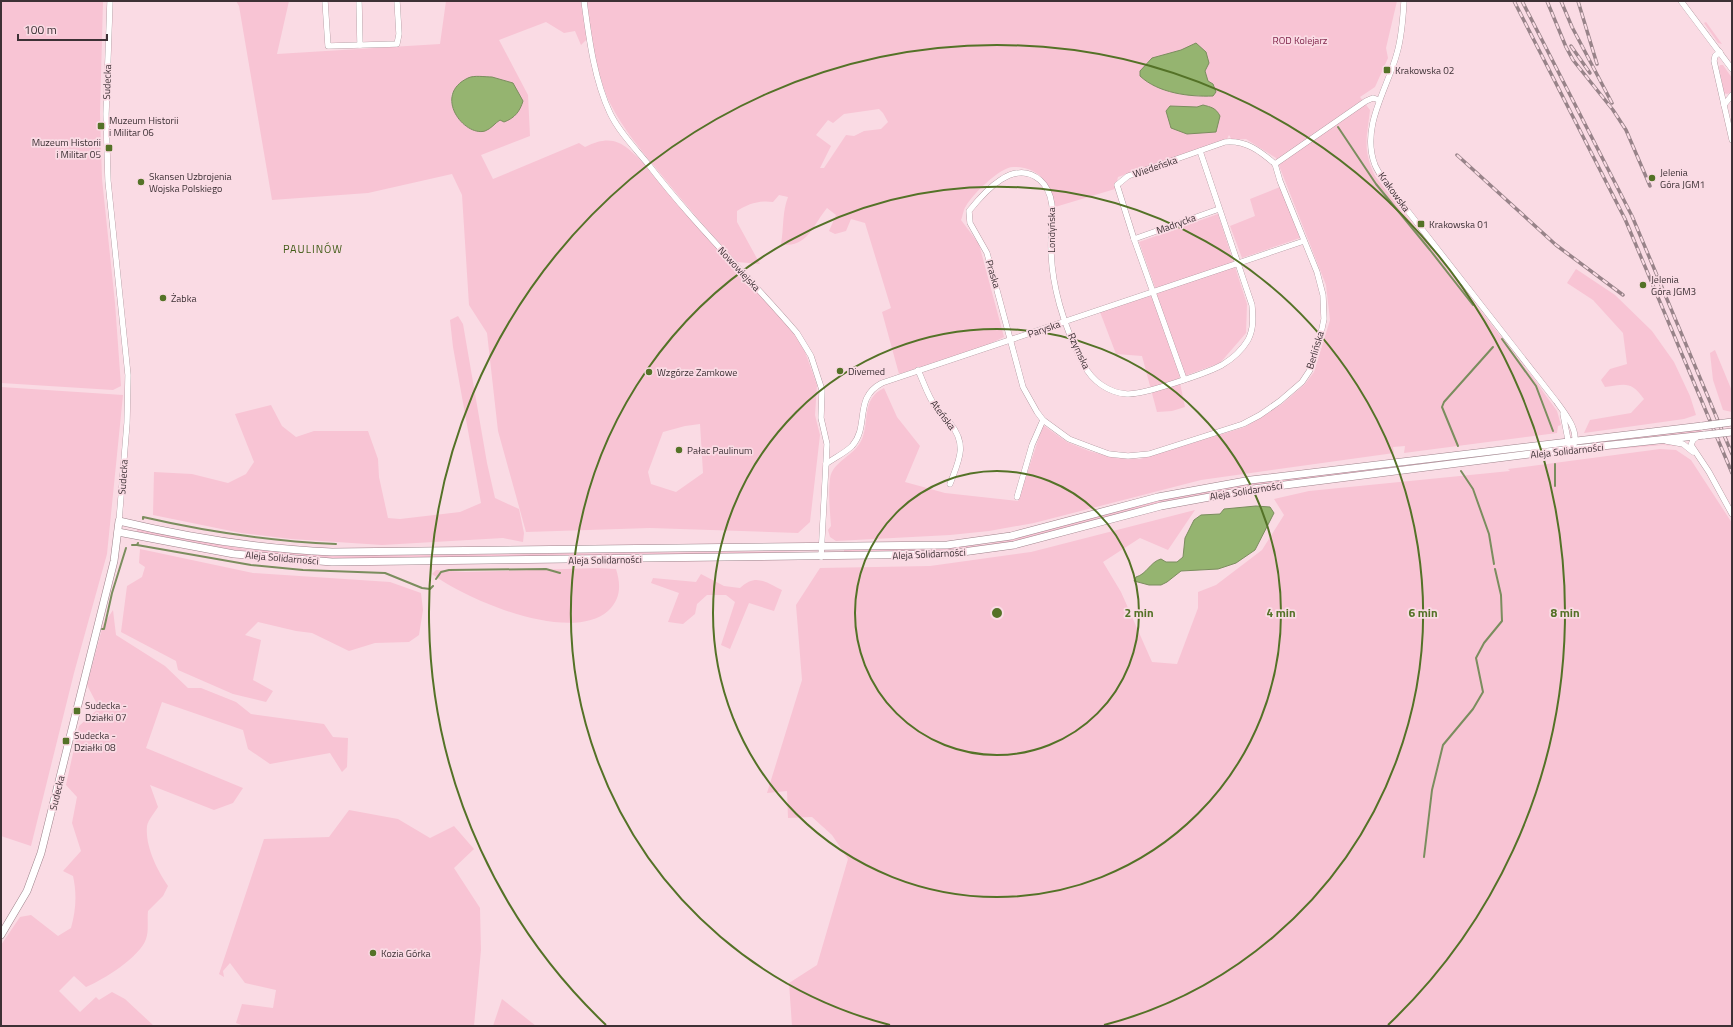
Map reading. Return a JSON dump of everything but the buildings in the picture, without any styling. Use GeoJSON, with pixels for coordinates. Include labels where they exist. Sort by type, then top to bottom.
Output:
{"type":"FeatureCollection","features":[{"type":"Feature","properties":{"kind":"main road","name":"Aleja Solidarności"},"geometry":{"type":"LineString","coordinates":[[119,521],[189,536],[247,545],[332,552],[934,546],[987,540],[1032,531],[1158,497],[1222,484],[1280,475],[1732,422]]}},
{"type":"Feature","properties":{"kind":"main road","name":"Aleja Solidarności"},"geometry":{"type":"LineString","coordinates":[[118,532],[234,554],[332,562],[935,555],[989,550],[1022,544],[1161,506],[1224,494],[1296,483],[1732,432]]}},
{"type":"Feature","properties":{"kind":"main road","name":"Sudecka"},"geometry":{"type":"LineString","coordinates":[[1,935],[27,891],[41,853],[114,561],[119,521]]}},
{"type":"Feature","properties":{"kind":"street","name":"Sudecka"},"geometry":{"type":"LineString","coordinates":[[110,1],[106,114],[108,181],[128,375],[127,423],[119,521]]}},
{"type":"Feature","properties":{"kind":"street"},"geometry":{"type":"LineString","coordinates":[[325,1],[328,46],[397,44],[399,34],[397,1]]}},
{"type":"Feature","properties":{"kind":"street"},"geometry":{"type":"LineString","coordinates":[[359,1],[360,45]]}},
{"type":"Feature","properties":{"kind":"street","name":"Nowowiejska"},"geometry":{"type":"LineString","coordinates":[[584,1],[589,40],[606,100],[614,120],[665,186],[792,327],[807,348],[822,390],[821,418],[827,438],[821,557]]}},
{"type":"Feature","properties":{"kind":"street","name":"Krakowska"},"geometry":{"type":"LineString","coordinates":[[1404,1],[1399,46],[1380,100],[1371,138],[1372,156],[1379,172],[1569,419],[1572,441]]}},
{"type":"Feature","properties":{"kind":"street"},"geometry":{"type":"LineString","coordinates":[[1681,1],[1732,69]]}},
{"type":"Feature","properties":{"kind":"street"},"geometry":{"type":"LineString","coordinates":[[1720,52],[1715,56],[1714,61],[1732,140]]}},
{"type":"Feature","properties":{"kind":"street"},"geometry":{"type":"LineString","coordinates":[[1724,105],[1732,95]]}},
{"type":"Feature","properties":{"kind":"street"},"geometry":{"type":"LineString","coordinates":[[1275,164],[1366,101],[1373,98],[1380,100]]}},
{"type":"Feature","properties":{"kind":"street","name":"Wiedeńska"},"geometry":{"type":"LineString","coordinates":[[1153,291],[1134,239],[1117,185],[1128,176],[1225,142],[1235,141],[1250,145],[1275,164]]}},
{"type":"Feature","properties":{"kind":"street"},"geometry":{"type":"LineString","coordinates":[[1200,151],[1219,209],[1239,262]]}},
{"type":"Feature","properties":{"kind":"street","name":"Berlińska"},"geometry":{"type":"LineString","coordinates":[[1009,341],[1023,387],[1036,412],[1043,420],[1069,439],[1109,454],[1128,456],[1149,454],[1198,440],[1243,424],[1260,416],[1280,402],[1307,377],[1319,343],[1324,319],[1323,295],[1317,272],[1280,182],[1275,164]]}},
{"type":"Feature","properties":{"kind":"street","name":"Londyńska"},"geometry":{"type":"LineString","coordinates":[[969,211],[992,186],[1010,174],[1018,172],[1027,173],[1042,181],[1047,188],[1051,199],[1052,264],[1054,280],[1065,321]]}},
{"type":"Feature","properties":{"kind":"street","name":"Madrycka"},"geometry":{"type":"LineString","coordinates":[[1134,239],[1219,209]]}},
{"type":"Feature","properties":{"kind":"street","name":"Praska"},"geometry":{"type":"LineString","coordinates":[[969,211],[970,223],[987,253],[1009,341]]}},
{"type":"Feature","properties":{"kind":"street","name":"Paryska"},"geometry":{"type":"LineString","coordinates":[[826,464],[853,445],[858,433],[865,399],[875,387],[918,370],[1009,341],[1304,241]]}},
{"type":"Feature","properties":{"kind":"street","name":"Rzymska"},"geometry":{"type":"LineString","coordinates":[[1065,321],[1085,367],[1094,379],[1106,388],[1120,393],[1136,393],[1184,379],[1221,365],[1237,353],[1248,340],[1254,319],[1252,305],[1239,262]]}},
{"type":"Feature","properties":{"kind":"street"},"geometry":{"type":"LineString","coordinates":[[1153,291],[1184,379]]}},
{"type":"Feature","properties":{"kind":"street","name":"Ateńska"},"geometry":{"type":"LineString","coordinates":[[918,370],[928,395],[937,409],[956,430],[961,440],[961,450],[950,484]]}},
{"type":"Feature","properties":{"kind":"street"},"geometry":{"type":"LineString","coordinates":[[1017,497],[1032,446],[1043,420]]}},
{"type":"Feature","properties":{"kind":"street"},"geometry":{"type":"LineString","coordinates":[[1702,435],[1693,440],[1691,445],[1715,483],[1732,514]]}},
{"type":"Feature","properties":{"kind":"street"},"geometry":{"type":"LineString","coordinates":[[1662,440],[1678,443],[1688,448],[1715,483]]}},
{"type":"Feature","properties":{"kind":"street"},"geometry":{"type":"LineString","coordinates":[[1572,441],[1572,450]]}},
{"type":"Feature","properties":{"kind":"street"},"geometry":{"type":"LineString","coordinates":[[1,920],[8,925]]}},
{"type":"Feature","properties":{"kind":"green space"},"geometry":{"type":"Polygon","coordinates":[[[1,1],[103,1],[100,113],[102,179],[115,303],[121,386],[113,390],[1,383],[1,1]]]}},
{"type":"Feature","properties":{"kind":"green space"},"geometry":{"type":"Polygon","coordinates":[[[236,1],[289,1],[277,54],[440,44],[446,1],[582,1],[587,39],[581,45],[575,31],[564,33],[546,22],[499,40],[528,95],[530,136],[481,155],[493,179],[579,143],[585,147],[596,142],[613,141],[627,148],[649,168],[796,335],[803,346],[817,385],[815,415],[820,435],[810,522],[798,533],[650,528],[526,532],[498,431],[487,333],[469,305],[462,195],[452,174],[368,193],[272,200],[239,6],[236,1]],[[452,92],[452,107],[466,126],[495,123],[500,120],[452,92]],[[700,424],[685,426],[663,432],[648,472],[651,484],[676,492],[703,473],[700,424]]]}},
{"type":"Feature","properties":{"kind":"green space","name":"ROD Kolejarz"},"geometry":{"type":"Polygon","coordinates":[[[586,1],[1397,1],[1386,48],[1388,58],[1375,87],[1360,97],[1370,110],[1366,143],[1368,158],[1371,166],[1375,176],[1534,379],[1557,411],[1561,425],[1558,426],[1557,433],[1404,453],[1405,446],[1393,447],[1394,453],[1201,480],[1034,523],[989,531],[950,535],[836,541],[830,537],[828,530],[831,526],[829,502],[830,479],[839,463],[859,445],[864,432],[869,404],[872,398],[884,388],[897,417],[920,446],[905,482],[945,493],[1018,501],[1043,425],[1067,442],[1089,451],[1115,458],[1140,459],[1245,427],[1282,404],[1305,384],[1314,372],[1330,320],[1326,285],[1276,158],[1246,139],[1232,140],[1229,135],[1227,139],[1118,177],[1115,189],[1055,207],[1051,191],[1042,178],[1036,173],[1022,167],[1007,168],[994,176],[974,195],[965,208],[961,220],[979,244],[1004,337],[981,348],[899,374],[882,312],[891,308],[865,223],[851,219],[846,231],[835,234],[829,231],[836,215],[827,208],[803,239],[790,245],[781,244],[785,208],[788,197],[779,195],[773,202],[754,203],[737,211],[737,222],[760,264],[737,262],[668,184],[621,123],[611,105],[602,82],[592,40],[586,1]],[[879,109],[844,114],[833,123],[828,120],[816,135],[831,146],[820,168],[824,168],[846,135],[854,136],[864,131],[881,129],[888,122],[879,109]]]}},
{"type":"Feature","properties":{"kind":"green space"},"geometry":{"type":"Polygon","coordinates":[[[1706,22],[1722,44],[1718,43],[1704,23],[1706,22]]]}},
{"type":"Feature","properties":{"kind":"green space"},"geometry":{"type":"Polygon","coordinates":[[[1720,65],[1723,65],[1732,78],[1732,92],[1727,94],[1724,93],[1719,68],[1720,65]]]}},
{"type":"Feature","properties":{"kind":"green space"},"geometry":{"type":"Polygon","coordinates":[[[1280,187],[1300,238],[1242,258],[1230,226],[1255,216],[1250,199],[1280,187]]]}},
{"type":"Feature","properties":{"kind":"green space"},"geometry":{"type":"Polygon","coordinates":[[[1218,214],[1247,304],[1246,333],[1220,363],[1179,378],[1185,407],[1172,411],[1157,412],[1142,356],[1116,354],[1100,312],[1157,293],[1139,242],[1218,214]]]}},
{"type":"Feature","properties":{"kind":"green space"},"geometry":{"type":"Polygon","coordinates":[[[1576,269],[1615,295],[1652,331],[1674,362],[1690,396],[1696,415],[1684,419],[1584,433],[1590,420],[1631,413],[1644,399],[1635,389],[1628,385],[1605,387],[1601,380],[1610,369],[1627,364],[1623,333],[1593,300],[1567,283],[1576,269]]]}},
{"type":"Feature","properties":{"kind":"green space"},"geometry":{"type":"Polygon","coordinates":[[[458,316],[463,324],[487,463],[495,498],[519,509],[524,533],[523,542],[503,538],[382,545],[291,539],[241,533],[153,515],[154,472],[192,474],[228,483],[246,474],[254,462],[235,414],[271,405],[282,426],[296,437],[314,431],[368,431],[378,459],[379,477],[388,518],[400,519],[460,512],[481,503],[453,347],[450,320],[458,316]]]}},
{"type":"Feature","properties":{"kind":"green space"},"geometry":{"type":"Polygon","coordinates":[[[1715,350],[1732,391],[1732,412],[1723,410],[1713,380],[1710,353],[1715,350]]]}},
{"type":"Feature","properties":{"kind":"green space"},"geometry":{"type":"Polygon","coordinates":[[[1,387],[123,395],[107,554],[74,673],[31,846],[1,836],[1,387]]]}},
{"type":"Feature","properties":{"kind":"green space"},"geometry":{"type":"Polygon","coordinates":[[[1701,429],[1702,432],[1593,445],[1593,442],[1701,429]]]}},
{"type":"Feature","properties":{"kind":"green space"},"geometry":{"type":"Polygon","coordinates":[[[1674,444],[1686,449],[1678,446],[1663,445],[1594,451],[1647,445],[1674,444]]]}},
{"type":"Feature","properties":{"kind":"green space"},"geometry":{"type":"Polygon","coordinates":[[[1660,449],[1676,450],[1691,460],[1732,523],[1732,1026],[792,1026],[789,983],[817,965],[848,859],[832,835],[812,817],[788,818],[787,791],[767,793],[802,680],[796,605],[820,568],[930,566],[1031,552],[1195,510],[1168,550],[1140,538],[1103,562],[1121,592],[1152,662],[1177,664],[1198,608],[1198,592],[1216,585],[1262,550],[1284,515],[1274,499],[1309,491],[1510,471],[1508,469],[1660,449]]]}},
{"type":"Feature","properties":{"kind":"green space"},"geometry":{"type":"Polygon","coordinates":[[[1502,453],[1460,461],[1281,482],[1224,491],[1160,503],[1013,542],[959,550],[844,554],[844,550],[934,549],[988,544],[1159,500],[1251,483],[1502,453]]]}},
{"type":"Feature","properties":{"kind":"green space"},"geometry":{"type":"Polygon","coordinates":[[[137,529],[246,549],[332,556],[808,551],[708,555],[332,559],[235,550],[137,532],[137,529]]]}},
{"type":"Feature","properties":{"kind":"green space"},"geometry":{"type":"Polygon","coordinates":[[[140,549],[253,573],[390,582],[421,593],[423,610],[419,635],[409,642],[375,643],[349,651],[312,633],[296,631],[258,622],[245,635],[261,640],[253,680],[273,691],[266,702],[233,694],[178,670],[176,661],[121,632],[127,586],[142,577],[145,567],[139,563],[140,549]]]}},
{"type":"Feature","properties":{"kind":"green space"},"geometry":{"type":"Polygon","coordinates":[[[597,568],[616,569],[619,581],[618,597],[608,611],[591,620],[569,623],[545,621],[519,615],[493,606],[448,584],[432,574],[436,570],[465,572],[597,568]]]}},
{"type":"Feature","properties":{"kind":"green space"},"geometry":{"type":"Polygon","coordinates":[[[701,574],[724,586],[740,588],[751,581],[761,580],[782,590],[774,611],[749,603],[730,649],[721,645],[735,602],[726,595],[707,595],[697,604],[695,614],[683,624],[668,622],[679,593],[651,583],[653,578],[696,582],[701,574]]]}},
{"type":"Feature","properties":{"kind":"green space"},"geometry":{"type":"Polygon","coordinates":[[[113,610],[116,635],[165,666],[188,688],[201,688],[236,702],[251,714],[324,724],[333,737],[348,738],[347,767],[342,772],[330,753],[270,764],[248,749],[243,730],[162,702],[146,748],[243,788],[233,803],[214,810],[150,785],[158,807],[147,826],[148,842],[156,865],[168,886],[163,896],[148,911],[146,939],[142,946],[129,960],[102,979],[86,987],[74,976],[59,991],[80,1012],[96,997],[99,1000],[112,992],[125,999],[154,1026],[1,1026],[1,945],[20,917],[31,915],[58,936],[71,928],[74,915],[75,889],[73,876],[63,871],[81,851],[72,823],[77,797],[66,785],[79,726],[99,708],[87,685],[103,625],[113,610]]]}},
{"type":"Feature","properties":{"kind":"green space"},"geometry":{"type":"Polygon","coordinates":[[[349,810],[398,819],[430,838],[454,826],[474,849],[454,868],[480,908],[481,950],[474,1026],[244,1026],[236,1023],[242,1004],[273,1008],[276,990],[245,983],[230,963],[223,971],[224,977],[219,974],[264,839],[329,837],[349,810]]]}},
{"type":"Feature","properties":{"kind":"green space"},"geometry":{"type":"Polygon","coordinates":[[[502,999],[536,1026],[493,1026],[502,999]]]}},
{"type":"Feature","properties":{"kind":"shaded area"},"geometry":{"type":"Polygon","coordinates":[[[1196,43],[1206,52],[1209,63],[1205,71],[1208,81],[1213,84],[1216,92],[1213,96],[1194,96],[1174,93],[1147,82],[1140,76],[1140,71],[1152,58],[1181,50],[1196,43]]]}},
{"type":"Feature","properties":{"kind":"shaded area"},"geometry":{"type":"Polygon","coordinates":[[[470,77],[492,77],[513,83],[523,101],[519,111],[511,118],[504,122],[500,120],[485,131],[477,131],[468,128],[455,113],[452,104],[453,94],[458,85],[470,77]]]}},
{"type":"Feature","properties":{"kind":"shaded area"},"geometry":{"type":"Polygon","coordinates":[[[1203,105],[1213,108],[1220,116],[1216,132],[1187,134],[1171,128],[1166,111],[1170,106],[1197,107],[1203,105]]]}},
{"type":"Feature","properties":{"kind":"shaded area"},"geometry":{"type":"Polygon","coordinates":[[[1256,506],[1270,507],[1274,513],[1255,550],[1236,563],[1218,569],[1181,571],[1161,585],[1149,585],[1134,581],[1136,577],[1161,559],[1166,562],[1177,562],[1183,557],[1185,538],[1194,520],[1201,515],[1220,514],[1224,509],[1256,506]]]}},
{"type":"Feature","properties":{"kind":"waterway"},"geometry":{"type":"LineString","coordinates":[[1338,127],[1376,184],[1473,305]]}},
{"type":"Feature","properties":{"kind":"waterway"},"geometry":{"type":"LineString","coordinates":[[1502,339],[1536,386],[1553,431]]}},
{"type":"Feature","properties":{"kind":"waterway"},"geometry":{"type":"LineString","coordinates":[[1458,446],[1442,407],[1444,402],[1493,347]]}},
{"type":"Feature","properties":{"kind":"waterway"},"geometry":{"type":"LineString","coordinates":[[1555,464],[1555,486]]}},
{"type":"Feature","properties":{"kind":"waterway"},"geometry":{"type":"LineString","coordinates":[[1461,471],[1473,489],[1489,534],[1494,564]]}},
{"type":"Feature","properties":{"kind":"waterway"},"geometry":{"type":"LineString","coordinates":[[143,519],[143,517],[191,527],[263,538],[336,544]]}},
{"type":"Feature","properties":{"kind":"waterway"},"geometry":{"type":"LineString","coordinates":[[132,545],[137,545],[138,543]]}},
{"type":"Feature","properties":{"kind":"waterway"},"geometry":{"type":"LineString","coordinates":[[137,545],[251,565],[303,570],[385,573],[422,588],[430,589],[433,586]]}},
{"type":"Feature","properties":{"kind":"waterway"},"geometry":{"type":"LineString","coordinates":[[102,629],[104,629],[112,593],[126,548]]}},
{"type":"Feature","properties":{"kind":"waterway"},"geometry":{"type":"LineString","coordinates":[[436,579],[441,572],[449,570],[546,569],[560,573]]}},
{"type":"Feature","properties":{"kind":"waterway"},"geometry":{"type":"LineString","coordinates":[[1424,857],[1432,790],[1443,745],[1473,709],[1483,692],[1476,658],[1484,643],[1502,621],[1501,595],[1495,569]]}},
{"type":"Feature","properties":{"kind":"railway"},"geometry":{"type":"LineString","coordinates":[[1514,1],[1625,219],[1732,473]]}},
{"type":"Feature","properties":{"kind":"railway"},"geometry":{"type":"LineString","coordinates":[[1522,1],[1632,216],[1732,454]]}},
{"type":"Feature","properties":{"kind":"railway"},"geometry":{"type":"LineString","coordinates":[[1547,1],[1573,60],[1613,110],[1626,130],[1650,186]]}},
{"type":"Feature","properties":{"kind":"railway"},"geometry":{"type":"LineString","coordinates":[[1561,1],[1572,27],[1612,103]]}},
{"type":"Feature","properties":{"kind":"railway"},"geometry":{"type":"LineString","coordinates":[[1578,1],[1597,64]]}},
{"type":"Feature","properties":{"kind":"railway"},"geometry":{"type":"LineString","coordinates":[[1571,46],[1590,73]]}},
{"type":"Feature","properties":{"kind":"railway"},"geometry":{"type":"LineString","coordinates":[[1457,155],[1556,245],[1623,295]]}},
{"type":"Feature","properties":{"kind":"place","name":"Krakowska 02"},"geometry":{"type":"Point","coordinates":[1387,70]}},
{"type":"Feature","properties":{"kind":"place","name":"Muzeum Historii i Militar 06"},"geometry":{"type":"Point","coordinates":[101,126]}},
{"type":"Feature","properties":{"kind":"place","name":"Muzeum Historii i Militar 05"},"geometry":{"type":"Point","coordinates":[109,148]}},
{"type":"Feature","properties":{"kind":"place","name":"Jelenia Góra JGM1"},"geometry":{"type":"Point","coordinates":[1652,178]}},
{"type":"Feature","properties":{"kind":"place","name":"Skansen Uzbrojenia Wojska Polskiego"},"geometry":{"type":"Point","coordinates":[141,182]}},
{"type":"Feature","properties":{"kind":"place","name":"Krakowska 01"},"geometry":{"type":"Point","coordinates":[1421,224]}},
{"type":"Feature","properties":{"kind":"place","name":"Jelenia Góra JGM3"},"geometry":{"type":"Point","coordinates":[1643,285]}},
{"type":"Feature","properties":{"kind":"place","name":"Żabka"},"geometry":{"type":"Point","coordinates":[163,298]}},
{"type":"Feature","properties":{"kind":"place","name":"Divemed"},"geometry":{"type":"Point","coordinates":[840,371]}},
{"type":"Feature","properties":{"kind":"place","name":"Wzgórze Zamkowe"},"geometry":{"type":"Point","coordinates":[649,372]}},
{"type":"Feature","properties":{"kind":"place","name":"Pałac Paulinum"},"geometry":{"type":"Point","coordinates":[679,450]}},
{"type":"Feature","properties":{"kind":"place","name":"Sudecka - Działki 07"},"geometry":{"type":"Point","coordinates":[77,711]}},
{"type":"Feature","properties":{"kind":"place","name":"Sudecka - Działki 08"},"geometry":{"type":"Point","coordinates":[66,741]}},
{"type":"Feature","properties":{"kind":"place","name":"Kozia Górka"},"geometry":{"type":"Point","coordinates":[373,953]}},
{"type":"Feature","properties":{"kind":"district","name":"PAULINÓW"},"geometry":{"type":"Point","coordinates":[313,249]}}]}
